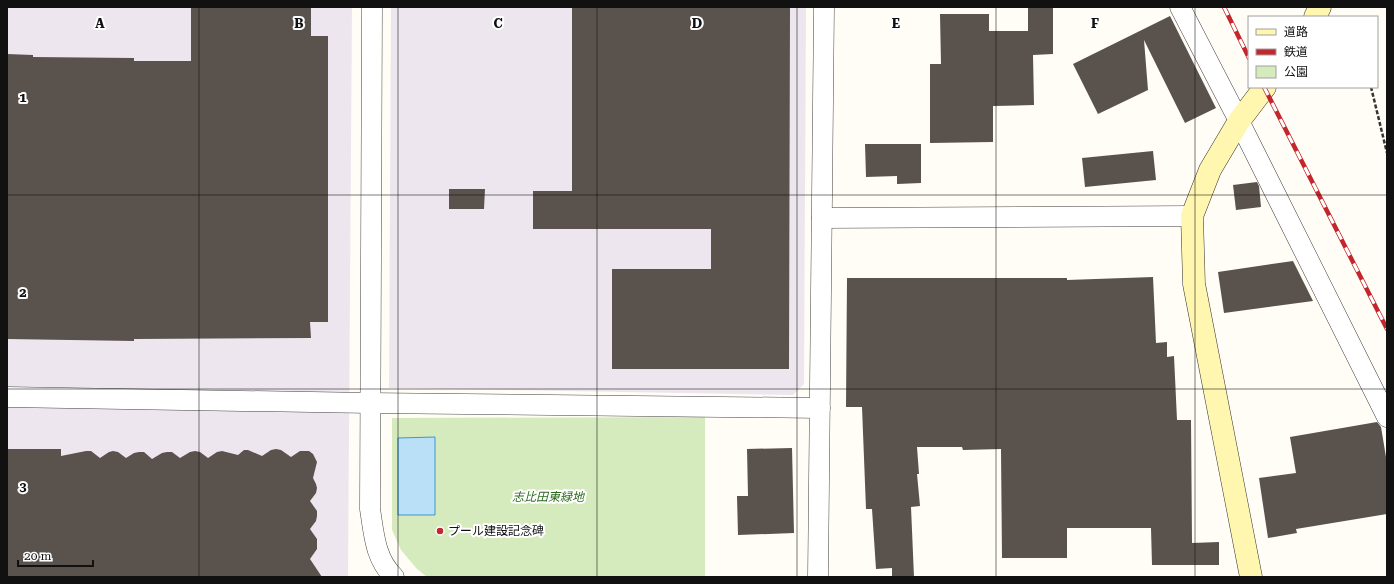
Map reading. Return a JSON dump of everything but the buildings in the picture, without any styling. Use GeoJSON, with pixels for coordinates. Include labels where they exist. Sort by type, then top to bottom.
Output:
{"type":"FeatureCollection","features":[{"type":"Feature","properties":{"kind":"street"},"geometry":{"type":"LineString","coordinates":[[372,7],[370,509],[377,552],[387,574]]}},
{"type":"Feature","properties":{"kind":"street"},"geometry":{"type":"LineString","coordinates":[[818,577],[824,7]]}},
{"type":"Feature","properties":{"kind":"street"},"geometry":{"type":"LineString","coordinates":[[1180,7],[1239,121],[1387,417]]}},
{"type":"Feature","properties":{"kind":"street"},"geometry":{"type":"LineString","coordinates":[[1316,16],[1320,7]]}},
{"type":"Feature","properties":{"kind":"street"},"geometry":{"type":"LineString","coordinates":[[1251,577],[1194,284],[1192,216],[1210,170],[1239,121],[1264,88]]}},
{"type":"Feature","properties":{"kind":"street"},"geometry":{"type":"LineString","coordinates":[[822,218],[1192,216]]}},
{"type":"Feature","properties":{"kind":"street"},"geometry":{"type":"LineString","coordinates":[[7,397],[820,408]]}},
{"type":"Feature","properties":{"kind":"path"},"geometry":{"type":"LineString","coordinates":[[1371,88],[1387,153]]}},
{"type":"Feature","properties":{"kind":"shaded area"},"geometry":{"type":"Polygon","coordinates":[[[7,7],[352,7],[348,577],[7,577],[7,7]]]}},
{"type":"Feature","properties":{"kind":"shaded area"},"geometry":{"type":"Polygon","coordinates":[[[391,7],[806,7],[804,384],[793,395],[389,388],[391,7]]]}},
{"type":"Feature","properties":{"kind":"green space","name":"志比田東緑地"},"geometry":{"type":"Polygon","coordinates":[[[705,417],[705,577],[427,577],[417,569],[401,550],[392,530],[392,418],[705,417]]]}},
{"type":"Feature","properties":{"kind":"water"},"geometry":{"type":"Polygon","coordinates":[[[435,437],[435,515],[398,515],[398,438],[435,437]]]}},
{"type":"Feature","properties":{"kind":"railway"},"geometry":{"type":"LineString","coordinates":[[1224,7],[1248,56]]}},
{"type":"Feature","properties":{"kind":"railway"},"geometry":{"type":"LineString","coordinates":[[1265,88],[1387,329]]}},
{"type":"Feature","properties":{"kind":"place","name":"プール建設記念碑"},"geometry":{"type":"Point","coordinates":[440,531]}}]}
